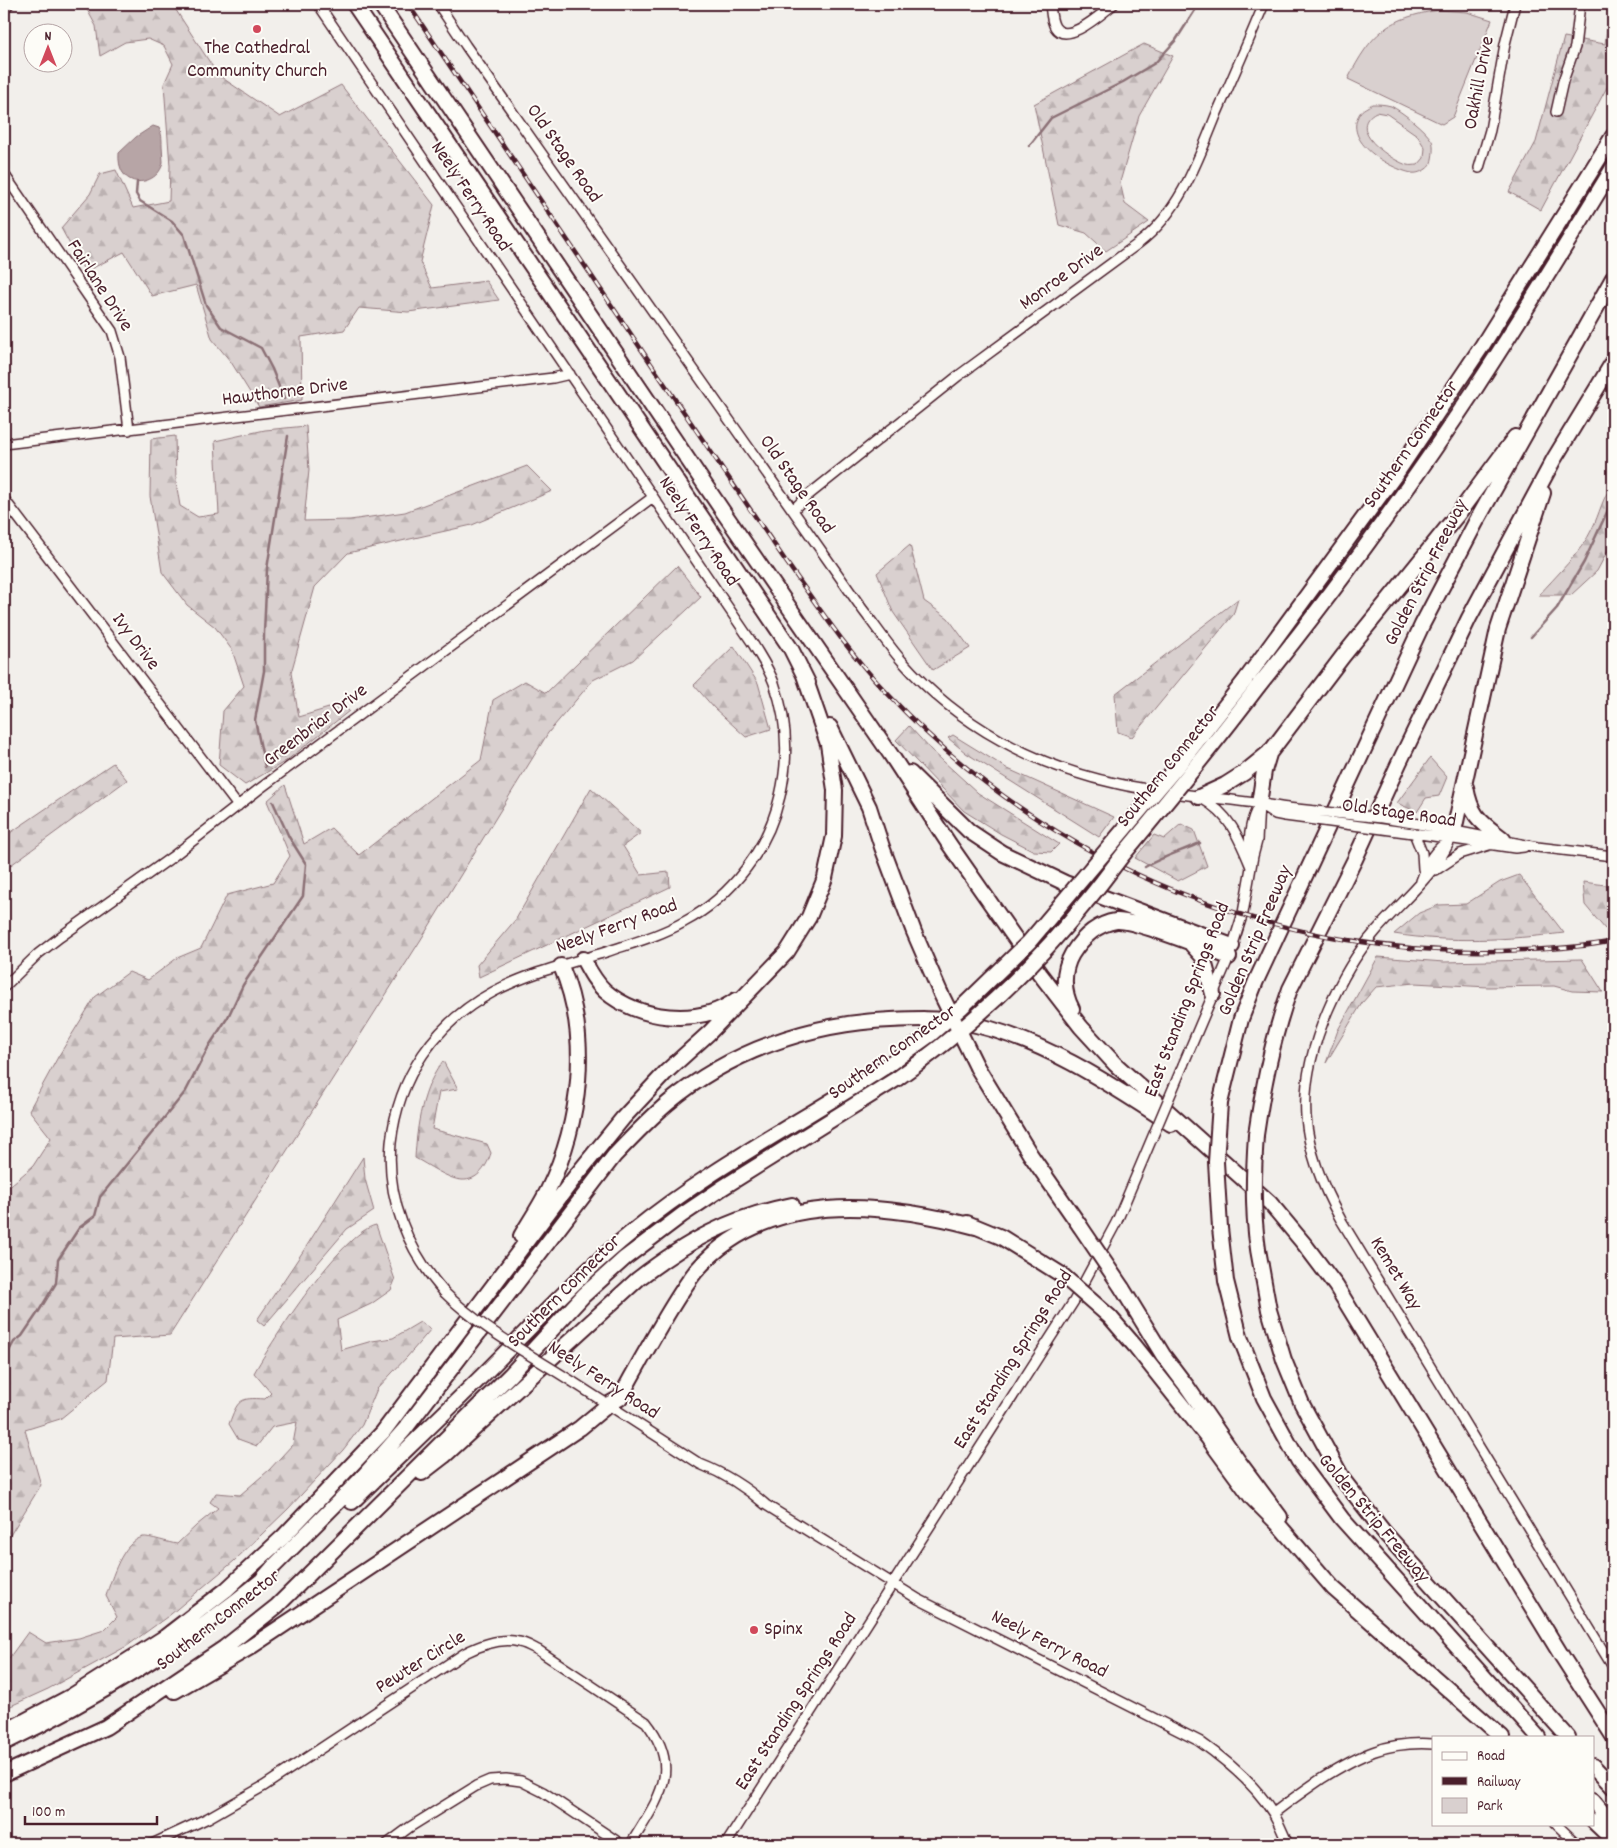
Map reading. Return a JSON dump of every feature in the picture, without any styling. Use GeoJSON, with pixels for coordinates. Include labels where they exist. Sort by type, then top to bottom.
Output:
{"type":"FeatureCollection","features":[{"type":"Feature","properties":{"kind":"highway"},"geometry":{"type":"LineString","coordinates":[[354,4],[786,641],[869,807],[914,932],[940,992],[977,1067],[1030,1154],[1122,1288],[1163,1355],[1239,1462],[1333,1588]]}},
{"type":"Feature","properties":{"kind":"highway"},"geometry":{"type":"LineString","coordinates":[[380,4],[724,513],[891,755],[954,852],[1040,974],[1081,1027],[1115,1064],[1270,1203],[1336,1286],[1557,1649],[1613,1736]]}},
{"type":"Feature","properties":{"kind":"highway","name":"Southern Connector"},"geometry":{"type":"LineString","coordinates":[[4,1743],[94,1697],[200,1629],[299,1551],[471,1387],[592,1267],[632,1232],[672,1201],[712,1174],[885,1067],[931,1034],[962,1007],[1029,942],[1180,764],[1246,678],[1403,463],[1482,346],[1613,136]]}},
{"type":"Feature","properties":{"kind":"highway","name":"Southern Connector"},"geometry":{"type":"LineString","coordinates":[[4,1774],[106,1727],[224,1648],[277,1606],[510,1375],[584,1295],[625,1258],[682,1215],[722,1188],[898,1078],[948,1042],[977,1017],[1027,968],[1086,903],[1210,750],[1334,591],[1447,430],[1529,305],[1613,168]]}},
{"type":"Feature","properties":{"kind":"highway","name":"Golden Strip Freeway"},"geometry":{"type":"LineString","coordinates":[[1537,1736],[1342,1518],[1298,1460],[1264,1398],[1240,1337],[1226,1281],[1220,1228],[1216,1162],[1220,1104],[1241,1019],[1256,981],[1298,893],[1354,767],[1445,579],[1613,278]]}},
{"type":"Feature","properties":{"kind":"highway","name":"Golden Strip Freeway"},"geometry":{"type":"LineString","coordinates":[[1567,1736],[1384,1532],[1344,1481],[1302,1404],[1284,1360],[1269,1310],[1255,1221],[1253,1174],[1261,1097],[1282,1011],[1290,989],[1355,859],[1398,764],[1465,626],[1554,459],[1613,362]]}},
{"type":"Feature","properties":{"kind":"highway"},"geometry":{"type":"LineString","coordinates":[[1199,797],[1244,774],[1271,751],[1343,656],[1458,514],[1551,388]]}},
{"type":"Feature","properties":{"kind":"highway"},"geometry":{"type":"LineString","coordinates":[[1452,835],[1498,629],[1554,459]]}},
{"type":"Feature","properties":{"kind":"highway"},"geometry":{"type":"LineString","coordinates":[[4,1732],[62,1702],[165,1637],[226,1590],[283,1537],[382,1432],[401,1409],[575,1177],[623,1118],[652,1086],[756,985],[786,952],[809,917],[825,878],[834,836],[835,790],[828,744],[804,675]]}},
{"type":"Feature","properties":{"kind":"highway"},"geometry":{"type":"LineString","coordinates":[[1259,804],[1264,771],[1271,751]]}},
{"type":"Feature","properties":{"kind":"highway"},"geometry":{"type":"LineString","coordinates":[[891,755],[969,831],[1002,853],[1065,883],[1230,951]]}},
{"type":"Feature","properties":{"kind":"highway"},"geometry":{"type":"LineString","coordinates":[[1465,779],[1469,806],[1498,842]]}},
{"type":"Feature","properties":{"kind":"highway"},"geometry":{"type":"LineString","coordinates":[[1081,1027],[1066,998],[1065,969],[1078,944],[1092,930],[1117,921],[1136,924],[1189,943],[1230,951]]}},
{"type":"Feature","properties":{"kind":"highway"},"geometry":{"type":"LineString","coordinates":[[1189,943],[1203,957],[1213,994]]}},
{"type":"Feature","properties":{"kind":"highway"},"geometry":{"type":"LineString","coordinates":[[583,959],[597,983],[611,996],[629,1006],[660,1015],[682,1017],[704,1014],[729,1005],[756,985]]}},
{"type":"Feature","properties":{"kind":"highway"},"geometry":{"type":"LineString","coordinates":[[361,1454],[519,1239],[539,1208],[554,1176],[571,1128],[577,1094],[579,1060],[575,1009],[562,966]]}},
{"type":"Feature","properties":{"kind":"highway"},"geometry":{"type":"LineString","coordinates":[[260,1582],[354,1486],[405,1429],[591,1185],[640,1128],[685,1091],[719,1069],[750,1053],[809,1032],[847,1024],[909,1019],[962,1022],[1049,1050],[1115,1087],[1210,1150]]}},
{"type":"Feature","properties":{"kind":"highway"},"geometry":{"type":"LineString","coordinates":[[379,1505],[444,1456],[638,1279],[668,1256],[699,1237],[734,1221],[771,1209],[811,1202],[849,1198],[881,1199],[917,1206],[940,1212],[1001,1236],[1062,1275],[1110,1317],[1202,1430],[1252,1498],[1277,1523],[1333,1588],[1501,1736]]}},
{"type":"Feature","properties":{"kind":"highway"},"geometry":{"type":"LineString","coordinates":[[106,1727],[149,1707],[249,1648],[580,1428],[609,1404],[620,1398],[683,1289],[695,1272],[724,1244],[747,1230],[787,1215],[821,1209],[859,1208],[900,1210],[939,1217],[976,1227]]}},
{"type":"Feature","properties":{"kind":"highway"},"geometry":{"type":"LineString","coordinates":[[1594,1767],[1613,1787]]}},
{"type":"Feature","properties":{"kind":"highway"},"geometry":{"type":"LineString","coordinates":[[1594,1802],[1613,1825]]}},
{"type":"Feature","properties":{"kind":"highway"},"geometry":{"type":"LineString","coordinates":[[1594,1822],[1613,1840]]}},
{"type":"Feature","properties":{"kind":"street"},"geometry":{"type":"LineString","coordinates":[[4,9],[9,4]]}},
{"type":"Feature","properties":{"kind":"street","name":"Neely Ferry Road"},"geometry":{"type":"LineString","coordinates":[[318,4],[753,644],[770,675],[781,708],[786,741],[785,771],[778,804],[767,834],[752,860],[734,884],[722,895],[697,915],[669,930],[495,991],[466,1008],[446,1025],[429,1045],[420,1057],[405,1087],[395,1120],[390,1151],[392,1187],[399,1217],[406,1234],[422,1264],[456,1304],[491,1330],[700,1464],[713,1469],[754,1494],[766,1505],[918,1599],[1199,1741],[1220,1756],[1241,1776],[1274,1813],[1288,1844]]}},
{"type":"Feature","properties":{"kind":"street","name":"Old Stage Road"},"geometry":{"type":"LineString","coordinates":[[438,4],[863,610],[901,660],[938,697],[968,720],[1008,745],[1037,759],[1065,770],[1120,784],[1199,797],[1259,804],[1286,812],[1414,833],[1452,835],[1613,856]]}},
{"type":"Feature","properties":{"kind":"street"},"geometry":{"type":"LineString","coordinates":[[1050,4],[1054,24],[1060,32],[1067,34],[1076,31],[1114,4]]}},
{"type":"Feature","properties":{"kind":"street","name":"Monroe Drive"},"geometry":{"type":"LineString","coordinates":[[793,510],[806,497],[958,376],[1139,244],[1158,227],[1174,206],[1189,176],[1264,4]]}},
{"type":"Feature","properties":{"kind":"street","name":"Oakhill Drive"},"geometry":{"type":"LineString","coordinates":[[1479,168],[1490,130],[1505,44],[1515,4]]}},
{"type":"Feature","properties":{"kind":"street"},"geometry":{"type":"LineString","coordinates":[[1556,112],[1563,81],[1575,47],[1580,4]]}},
{"type":"Feature","properties":{"kind":"street","name":"Fairlane Drive"},"geometry":{"type":"LineString","coordinates":[[4,174],[112,331],[120,357],[129,430]]}},
{"type":"Feature","properties":{"kind":"street","name":"Hawthorne Drive"},"geometry":{"type":"LineString","coordinates":[[4,444],[570,374]]}},
{"type":"Feature","properties":{"kind":"street","name":"Greenbriar Drive"},"geometry":{"type":"LineString","coordinates":[[4,987],[33,959],[60,937],[172,857],[653,497]]}},
{"type":"Feature","properties":{"kind":"street","name":"Ivy Drive"},"geometry":{"type":"LineString","coordinates":[[4,498],[238,806]]}},
{"type":"Feature","properties":{"kind":"street"},"geometry":{"type":"LineString","coordinates":[[1199,797],[1208,802],[1228,820],[1237,832],[1251,868]]}},
{"type":"Feature","properties":{"kind":"street","name":"East Standing Springs Road"},"geometry":{"type":"LineString","coordinates":[[726,1844],[1074,1301],[1117,1221],[1230,951],[1246,903],[1252,856],[1249,847],[1250,831],[1259,804]]}},
{"type":"Feature","properties":{"kind":"street","name":"Old Stage Road"},"geometry":{"type":"LineString","coordinates":[[1286,812],[1382,818],[1419,824],[1452,835]]}},
{"type":"Feature","properties":{"kind":"street"},"geometry":{"type":"LineString","coordinates":[[1414,833],[1422,853],[1426,874],[1460,854],[1498,842]]}},
{"type":"Feature","properties":{"kind":"street","name":"Kemet Way"},"geometry":{"type":"LineString","coordinates":[[1452,835],[1439,846],[1428,862],[1426,874],[1419,886],[1386,918],[1359,952],[1320,1027],[1308,1068],[1306,1087],[1306,1110],[1312,1155],[1320,1179],[1341,1220],[1613,1667]]}},
{"type":"Feature","properties":{"kind":"street","name":"Pewter Circle"},"geometry":{"type":"LineString","coordinates":[[152,1844],[208,1818],[264,1786],[465,1653],[479,1646],[501,1641],[519,1642],[538,1650],[646,1722],[656,1734],[664,1755],[665,1772],[662,1789],[631,1844]]}},
{"type":"Feature","properties":{"kind":"street"},"geometry":{"type":"LineString","coordinates":[[1274,1813],[1290,1800],[1363,1754],[1406,1743],[1432,1744]]}},
{"type":"Feature","properties":{"kind":"street"},"geometry":{"type":"LineString","coordinates":[[387,1844],[410,1827],[476,1786],[490,1780],[506,1779],[521,1781],[543,1792],[621,1844]]}},
{"type":"Feature","properties":{"kind":"street"},"geometry":{"type":"LineString","coordinates":[[1558,1826],[1577,1844]]}},
{"type":"Feature","properties":{"kind":"green space"},"geometry":{"type":"Polygon","coordinates":[[[84,4],[172,4],[218,75],[280,117],[341,85],[434,205],[420,262],[432,288],[486,281],[499,300],[408,312],[359,308],[344,330],[301,337],[302,400],[259,407],[231,362],[212,339],[196,285],[152,296],[124,252],[85,272],[61,228],[90,194],[100,174],[116,170],[133,208],[169,201],[170,166],[164,84],[173,64],[164,46],[148,39],[125,42],[100,56],[96,26],[84,4]]]}},
{"type":"Feature","properties":{"kind":"green space"},"geometry":{"type":"Polygon","coordinates":[[[1610,4],[1613,4],[1613,76],[1541,210],[1509,192],[1536,142],[1564,37],[1605,44],[1610,4]]]}},
{"type":"Feature","properties":{"kind":"green space"},"geometry":{"type":"Polygon","coordinates":[[[1439,10],[1467,12],[1492,20],[1453,117],[1442,124],[1348,79],[1365,50],[1383,30],[1406,18],[1439,10]]]}},
{"type":"Feature","properties":{"kind":"green space"},"geometry":{"type":"Polygon","coordinates":[[[1144,44],[1173,56],[1139,116],[1120,182],[1125,204],[1149,222],[1106,251],[1086,233],[1059,225],[1034,104],[1144,44]]]}},
{"type":"Feature","properties":{"kind":"green space"},"geometry":{"type":"Polygon","coordinates":[[[1372,104],[1391,106],[1407,116],[1429,137],[1432,141],[1433,152],[1432,161],[1427,168],[1412,173],[1392,166],[1381,160],[1362,143],[1357,134],[1356,123],[1361,112],[1372,104]],[[1376,112],[1368,119],[1365,127],[1367,135],[1373,143],[1390,157],[1407,165],[1418,165],[1424,158],[1425,148],[1417,135],[1387,114],[1376,112]]]}},
{"type":"Feature","properties":{"kind":"green space"},"geometry":{"type":"Polygon","coordinates":[[[306,426],[309,470],[304,521],[350,520],[405,512],[527,466],[552,491],[472,525],[348,553],[315,587],[291,673],[299,717],[342,704],[349,711],[286,761],[245,785],[219,765],[223,711],[244,686],[232,650],[215,627],[187,605],[162,572],[150,496],[151,439],[175,436],[176,482],[180,506],[198,517],[219,514],[215,441],[265,430],[306,426]]]}},
{"type":"Feature","properties":{"kind":"green space"},"geometry":{"type":"Polygon","coordinates":[[[1613,484],[1613,541],[1597,571],[1571,595],[1539,595],[1568,564],[1588,537],[1613,484]]]}},
{"type":"Feature","properties":{"kind":"green space"},"geometry":{"type":"Polygon","coordinates":[[[910,545],[924,601],[948,618],[970,648],[933,670],[893,612],[877,573],[910,545]]]}},
{"type":"Feature","properties":{"kind":"green space"},"geometry":{"type":"Polygon","coordinates":[[[677,566],[701,597],[633,660],[593,680],[548,733],[420,941],[170,1335],[113,1339],[108,1380],[60,1419],[25,1430],[41,1485],[4,1545],[4,1191],[33,1166],[51,1138],[29,1110],[58,1057],[95,997],[129,972],[148,980],[177,958],[201,948],[227,895],[273,883],[290,856],[267,801],[285,785],[304,844],[331,828],[359,855],[481,760],[493,700],[525,681],[546,693],[677,566]]]}},
{"type":"Feature","properties":{"kind":"green space"},"geometry":{"type":"Polygon","coordinates":[[[1238,599],[1233,615],[1132,737],[1118,732],[1115,694],[1238,599]]]}},
{"type":"Feature","properties":{"kind":"green space"},"geometry":{"type":"Polygon","coordinates":[[[734,646],[758,683],[771,729],[746,737],[714,708],[694,685],[734,646]]]}},
{"type":"Feature","properties":{"kind":"green space"},"geometry":{"type":"Polygon","coordinates":[[[909,726],[931,750],[978,793],[1059,844],[1051,852],[1034,851],[1001,834],[964,811],[896,740],[909,726]]]}},
{"type":"Feature","properties":{"kind":"green space"},"geometry":{"type":"Polygon","coordinates":[[[953,735],[1008,769],[1114,817],[1099,837],[966,753],[948,738],[953,735]]]}},
{"type":"Feature","properties":{"kind":"green space"},"geometry":{"type":"Polygon","coordinates":[[[1430,758],[1447,777],[1439,796],[1426,798],[1417,812],[1397,803],[1430,758]]]}},
{"type":"Feature","properties":{"kind":"green space"},"geometry":{"type":"Polygon","coordinates":[[[113,763],[127,780],[4,870],[4,837],[113,763]]]}},
{"type":"Feature","properties":{"kind":"green space"},"geometry":{"type":"Polygon","coordinates":[[[591,788],[641,833],[623,846],[641,875],[669,872],[670,887],[479,977],[477,965],[516,919],[591,788]]]}},
{"type":"Feature","properties":{"kind":"green space"},"geometry":{"type":"Polygon","coordinates":[[[1181,824],[1194,830],[1207,866],[1178,881],[1135,858],[1154,835],[1164,839],[1181,824]]]}},
{"type":"Feature","properties":{"kind":"green space"},"geometry":{"type":"Polygon","coordinates":[[[1519,875],[1564,933],[1479,940],[1436,939],[1394,934],[1419,913],[1439,905],[1466,904],[1500,882],[1519,875]]]}},
{"type":"Feature","properties":{"kind":"green space"},"geometry":{"type":"Polygon","coordinates":[[[1583,882],[1613,886],[1613,927],[1605,929],[1585,905],[1583,882]]]}},
{"type":"Feature","properties":{"kind":"green space"},"geometry":{"type":"Polygon","coordinates":[[[1378,957],[1444,962],[1582,959],[1603,992],[1572,991],[1554,986],[1488,987],[1414,983],[1376,987],[1362,1003],[1326,1063],[1338,1030],[1378,957]]]}},
{"type":"Feature","properties":{"kind":"green space"},"geometry":{"type":"Polygon","coordinates":[[[443,1061],[458,1089],[439,1092],[432,1129],[487,1144],[491,1153],[481,1172],[468,1180],[451,1177],[415,1158],[419,1120],[425,1095],[443,1061]]]}},
{"type":"Feature","properties":{"kind":"green space"},"geometry":{"type":"Polygon","coordinates":[[[363,1157],[365,1179],[374,1211],[347,1229],[264,1326],[257,1320],[363,1157]]]}},
{"type":"Feature","properties":{"kind":"green space"},"geometry":{"type":"Polygon","coordinates":[[[376,1225],[395,1280],[391,1290],[371,1304],[337,1320],[341,1350],[372,1341],[393,1338],[420,1322],[431,1329],[377,1389],[362,1425],[343,1450],[288,1509],[234,1561],[171,1614],[127,1646],[48,1689],[4,1709],[4,1665],[28,1632],[46,1643],[79,1638],[104,1630],[117,1617],[106,1596],[119,1562],[129,1546],[143,1537],[177,1544],[218,1508],[210,1502],[216,1493],[240,1495],[269,1470],[293,1444],[297,1422],[272,1427],[257,1446],[238,1439],[229,1424],[237,1405],[241,1402],[250,1399],[265,1399],[271,1393],[254,1373],[276,1337],[327,1266],[362,1232],[376,1225]]]}},
{"type":"Feature","properties":{"kind":"shaded area"},"geometry":{"type":"Polygon","coordinates":[[[153,126],[159,128],[162,137],[163,162],[160,170],[154,177],[147,180],[138,182],[131,180],[124,174],[120,166],[119,153],[136,137],[153,126]]]}},
{"type":"Feature","properties":{"kind":"waterway"},"geometry":{"type":"LineString","coordinates":[[1029,146],[1051,118],[1123,82],[1155,63],[1176,40],[1199,4]]}},
{"type":"Feature","properties":{"kind":"waterway"},"geometry":{"type":"LineString","coordinates":[[137,182],[136,194],[140,201],[172,221],[184,235],[206,305],[221,327],[261,348],[284,399]]}},
{"type":"Feature","properties":{"kind":"waterway"},"geometry":{"type":"LineString","coordinates":[[265,767],[255,720],[264,671],[267,569],[288,436]]}},
{"type":"Feature","properties":{"kind":"waterway"},"geometry":{"type":"LineString","coordinates":[[1531,637],[1557,608],[1584,562],[1613,499]]}},
{"type":"Feature","properties":{"kind":"waterway"},"geometry":{"type":"LineString","coordinates":[[4,1360],[14,1342],[22,1336],[56,1283],[58,1260],[79,1228],[95,1216],[100,1197],[186,1091],[209,1046],[228,1017],[243,985],[303,896],[306,864],[289,837],[273,802]]}},
{"type":"Feature","properties":{"kind":"waterway"},"geometry":{"type":"LineString","coordinates":[[1145,867],[1200,843]]}},
{"type":"Feature","properties":{"kind":"railway"},"geometry":{"type":"LineString","coordinates":[[408,4],[711,452],[823,613],[873,678],[951,755],[1021,808],[1097,854],[1177,892],[1261,920],[1347,940],[1435,950],[1546,949],[1613,941]]}},
{"type":"Feature","properties":{"kind":"place","name":"The Cathedral Community Church"},"geometry":{"type":"Point","coordinates":[257,29]}},
{"type":"Feature","properties":{"kind":"place","name":"Spinx"},"geometry":{"type":"Point","coordinates":[754,1630]}}]}
